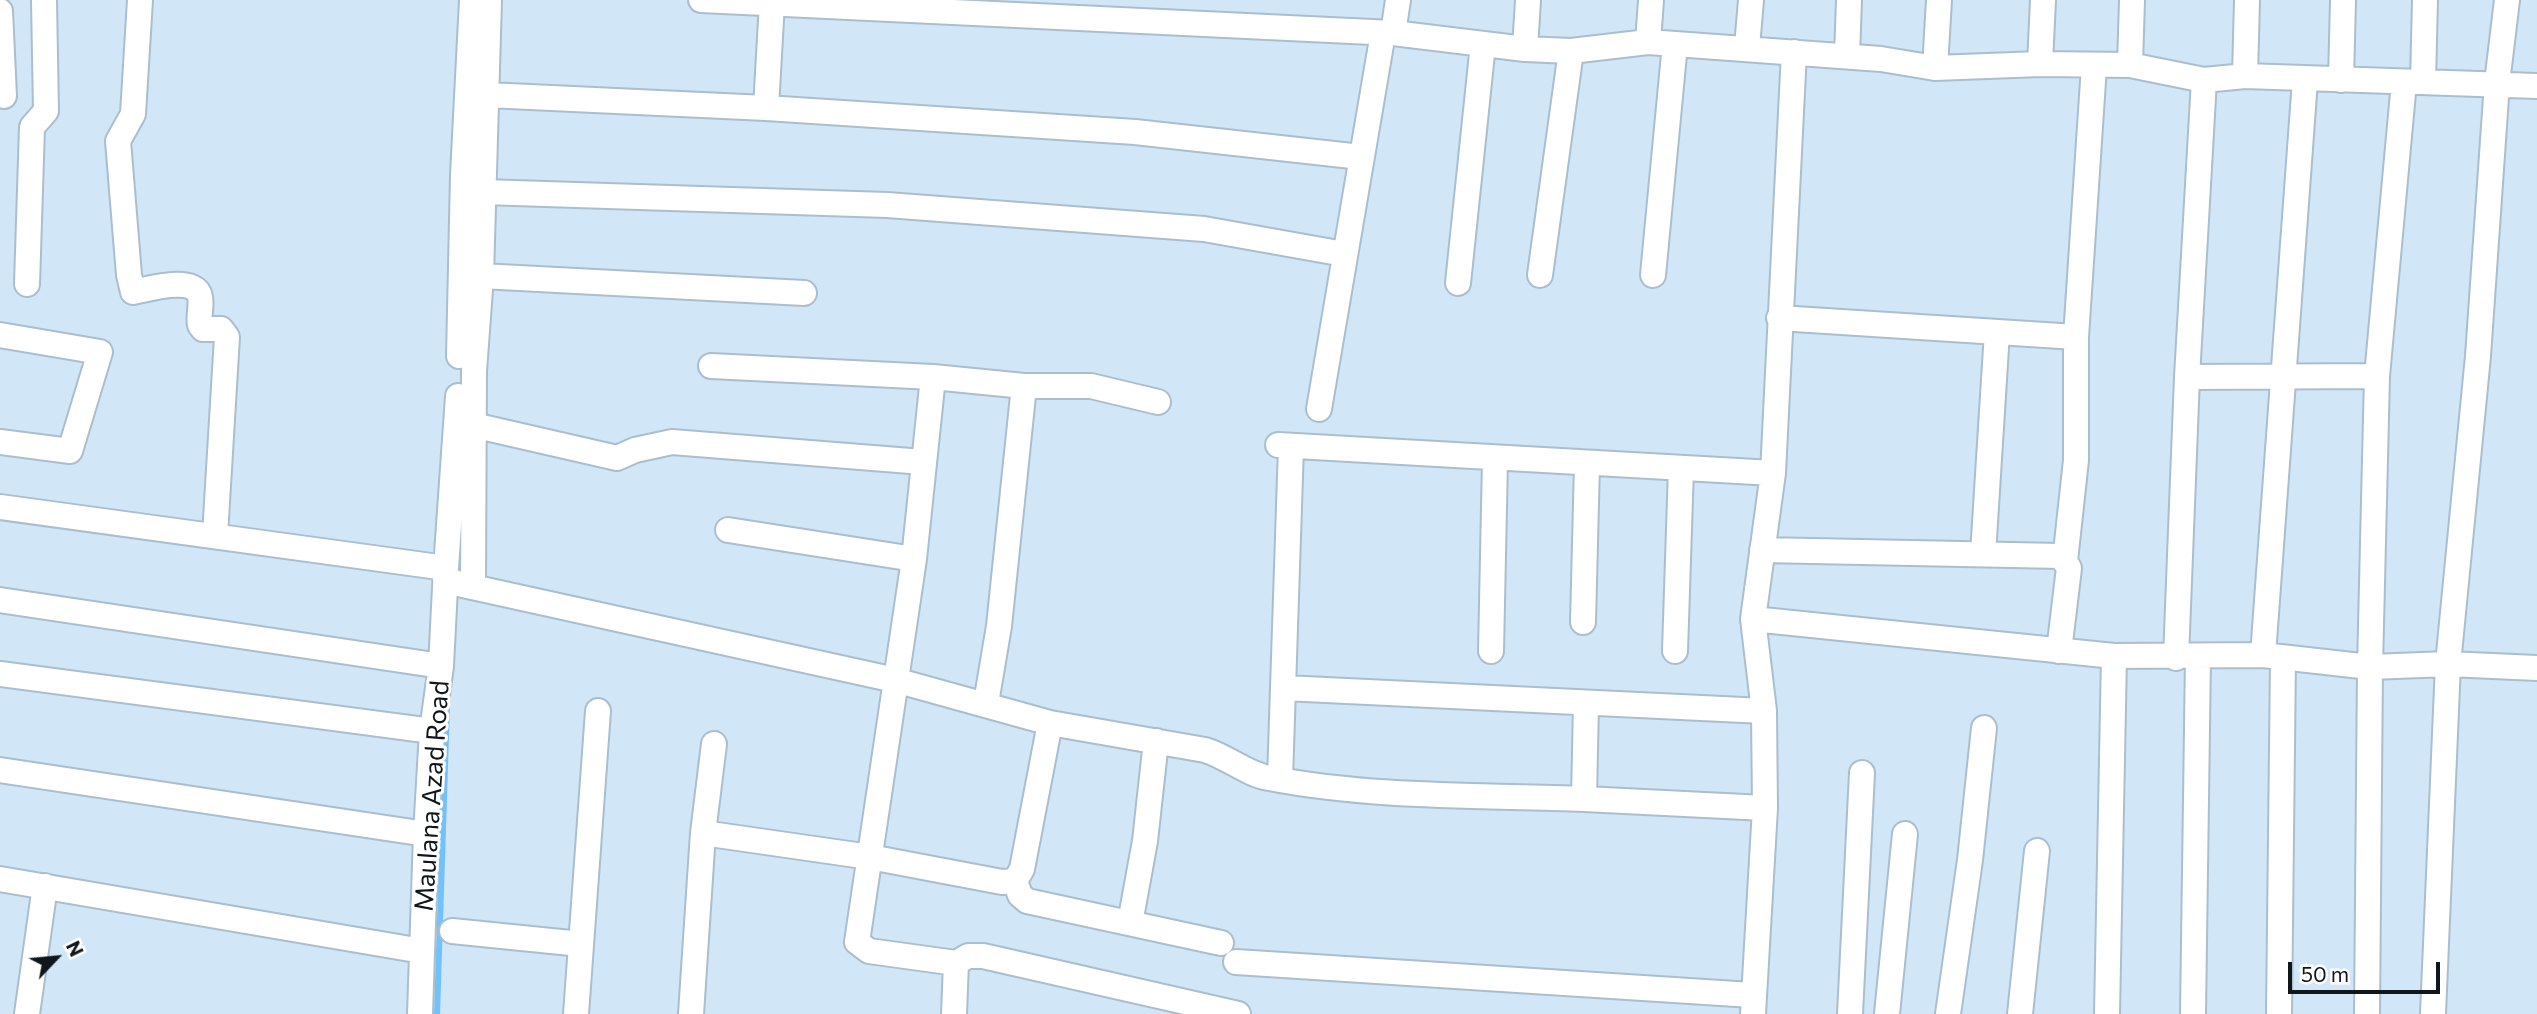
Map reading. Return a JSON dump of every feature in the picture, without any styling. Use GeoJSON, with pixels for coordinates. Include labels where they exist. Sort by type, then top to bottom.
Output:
{"type":"FeatureCollection","features":[{"type":"Feature","properties":{"kind":"street"},"geometry":{"type":"LineString","coordinates":[[27,284],[32,127],[46,111],[44,0]]}},
{"type":"Feature","properties":{"kind":"street"},"geometry":{"type":"LineString","coordinates":[[140,0],[133,114],[118,141],[129,275],[133,292],[186,284],[195,288],[201,296],[200,325],[203,329],[221,329],[227,337],[215,535]]}},
{"type":"Feature","properties":{"kind":"street"},"geometry":{"type":"LineString","coordinates":[[455,580],[463,175],[472,0]]}},
{"type":"Feature","properties":{"kind":"street"},"geometry":{"type":"LineString","coordinates":[[455,580],[473,425],[481,276],[489,0]]}},
{"type":"Feature","properties":{"kind":"street"},"geometry":{"type":"LineString","coordinates":[[701,0],[1388,33],[1525,49],[1570,51],[1648,42],[1847,56],[1935,68],[2040,64],[2130,65],[2204,80],[2245,76],[2537,86]]}},
{"type":"Feature","properties":{"kind":"street"},"geometry":{"type":"LineString","coordinates":[[1320,409],[1361,157],[1388,33],[1398,0]]}},
{"type":"Feature","properties":{"kind":"street"},"geometry":{"type":"LineString","coordinates":[[1525,49],[1528,0]]}},
{"type":"Feature","properties":{"kind":"street"},"geometry":{"type":"LineString","coordinates":[[1648,42],[1651,0]]}},
{"type":"Feature","properties":{"kind":"street"},"geometry":{"type":"LineString","coordinates":[[1747,47],[1751,0]]}},
{"type":"Feature","properties":{"kind":"street"},"geometry":{"type":"LineString","coordinates":[[1847,56],[1849,0]]}},
{"type":"Feature","properties":{"kind":"street"},"geometry":{"type":"LineString","coordinates":[[1935,68],[1939,0]]}},
{"type":"Feature","properties":{"kind":"street"},"geometry":{"type":"LineString","coordinates":[[2040,64],[2043,0]]}},
{"type":"Feature","properties":{"kind":"street"},"geometry":{"type":"LineString","coordinates":[[2130,65],[2133,0]]}},
{"type":"Feature","properties":{"kind":"street"},"geometry":{"type":"LineString","coordinates":[[2245,76],[2247,0]]}},
{"type":"Feature","properties":{"kind":"street"},"geometry":{"type":"LineString","coordinates":[[2341,80],[2343,0]]}},
{"type":"Feature","properties":{"kind":"street"},"geometry":{"type":"LineString","coordinates":[[2367,1014],[2370,667],[2378,376],[2425,0]]}},
{"type":"Feature","properties":{"kind":"street"},"geometry":{"type":"LineString","coordinates":[[2433,1014],[2448,664],[2478,356],[2497,83],[2507,0]]}},
{"type":"Feature","properties":{"kind":"street"},"geometry":{"type":"LineString","coordinates":[[766,108],[772,2]]}},
{"type":"Feature","properties":{"kind":"street"},"geometry":{"type":"LineString","coordinates":[[0,11],[2,95],[46,111]]}},
{"type":"Feature","properties":{"kind":"street"},"geometry":{"type":"LineString","coordinates":[[1458,283],[1483,44]]}},
{"type":"Feature","properties":{"kind":"street"},"geometry":{"type":"LineString","coordinates":[[1653,275],[1675,44]]}},
{"type":"Feature","properties":{"kind":"street"},"geometry":{"type":"LineString","coordinates":[[1540,275],[1570,51]]}},
{"type":"Feature","properties":{"kind":"street"},"geometry":{"type":"LineString","coordinates":[[1015,880],[1020,895],[1027,901],[1130,923],[1228,952],[1752,1005],[1765,808],[1764,711],[1752,619],[1773,473],[1794,52]]}},
{"type":"Feature","properties":{"kind":"street"},"geometry":{"type":"LineString","coordinates":[[2065,561],[2076,460],[2076,337],[2094,65]]}},
{"type":"Feature","properties":{"kind":"street"},"geometry":{"type":"LineString","coordinates":[[2193,1014],[2187,657],[2187,377],[2204,80]]}},
{"type":"Feature","properties":{"kind":"street"},"geometry":{"type":"LineString","coordinates":[[2279,1014],[2273,657],[2286,375],[2305,80]]}},
{"type":"Feature","properties":{"kind":"street"},"geometry":{"type":"LineString","coordinates":[[487,95],[766,108],[1135,132],[1361,157]]}},
{"type":"Feature","properties":{"kind":"street"},"geometry":{"type":"LineString","coordinates":[[483,192],[887,205],[1204,229],[1344,254]]}},
{"type":"Feature","properties":{"kind":"street"},"geometry":{"type":"LineString","coordinates":[[481,276],[804,293]]}},
{"type":"Feature","properties":{"kind":"street"},"geometry":{"type":"LineString","coordinates":[[1779,318],[2076,337]]}},
{"type":"Feature","properties":{"kind":"street"},"geometry":{"type":"LineString","coordinates":[[1983,554],[1997,332]]}},
{"type":"Feature","properties":{"kind":"street"},"geometry":{"type":"LineString","coordinates":[[0,334],[100,352],[70,451],[0,442]]}},
{"type":"Feature","properties":{"kind":"street"},"geometry":{"type":"LineString","coordinates":[[711,366],[933,377],[1024,386],[1091,386],[1158,402]]}},
{"type":"Feature","properties":{"kind":"street"},"geometry":{"type":"LineString","coordinates":[[2187,377],[2378,376]]}},
{"type":"Feature","properties":{"kind":"street"},"geometry":{"type":"LineString","coordinates":[[933,377],[914,559],[857,942],[869,951],[956,963],[968,956],[983,956],[1238,1014]]}},
{"type":"Feature","properties":{"kind":"street"},"geometry":{"type":"LineString","coordinates":[[986,703],[999,626],[1024,386]]}},
{"type":"Feature","properties":{"kind":"street"},"geometry":{"type":"LineString","coordinates":[[473,425],[617,458],[635,450],[672,442],[923,462]]}},
{"type":"Feature","properties":{"kind":"street"},"geometry":{"type":"LineString","coordinates":[[1280,779],[1284,688],[1285,445],[1495,460],[1773,473]]}},
{"type":"Feature","properties":{"kind":"street"},"geometry":{"type":"LineString","coordinates":[[1491,651],[1495,460]]}},
{"type":"Feature","properties":{"kind":"street"},"geometry":{"type":"LineString","coordinates":[[1583,621],[1587,464]]}},
{"type":"Feature","properties":{"kind":"street"},"geometry":{"type":"LineString","coordinates":[[1675,651],[1681,468]]}},
{"type":"Feature","properties":{"kind":"street"},"geometry":{"type":"LineString","coordinates":[[0,507],[215,535],[455,580],[895,680],[986,703],[1050,723],[1224,755],[1253,773],[1280,779],[1352,790],[1765,808]]}},
{"type":"Feature","properties":{"kind":"street"},"geometry":{"type":"LineString","coordinates":[[728,530],[914,559]]}},
{"type":"Feature","properties":{"kind":"street"},"geometry":{"type":"LineString","coordinates":[[1762,550],[2054,555],[2065,561],[2069,568],[2059,651]]}},
{"type":"Feature","properties":{"kind":"street","name":"Maulana Azad Road"},"geometry":{"type":"LineString","coordinates":[[420,1014],[432,731],[455,580]]}},
{"type":"Feature","properties":{"kind":"street"},"geometry":{"type":"LineString","coordinates":[[0,600],[441,666]]}},
{"type":"Feature","properties":{"kind":"street"},"geometry":{"type":"LineString","coordinates":[[1752,619],[2114,656],[2273,657],[2370,667],[2448,664],[2537,668]]}},
{"type":"Feature","properties":{"kind":"street"},"geometry":{"type":"LineString","coordinates":[[2107,1014],[2114,656]]}},
{"type":"Feature","properties":{"kind":"street"},"geometry":{"type":"LineString","coordinates":[[0,674],[432,731]]}},
{"type":"Feature","properties":{"kind":"street"},"geometry":{"type":"LineString","coordinates":[[1284,688],[1764,711]]}},
{"type":"Feature","properties":{"kind":"street"},"geometry":{"type":"LineString","coordinates":[[1584,799],[1586,703]]}},
{"type":"Feature","properties":{"kind":"street"},"geometry":{"type":"LineString","coordinates":[[576,1014],[598,711]]}},
{"type":"Feature","properties":{"kind":"street"},"geometry":{"type":"LineString","coordinates":[[1015,880],[1022,869],[1050,723]]}},
{"type":"Feature","properties":{"kind":"street"},"geometry":{"type":"LineString","coordinates":[[1948,1014],[1970,860],[1984,728]]}},
{"type":"Feature","properties":{"kind":"street"},"geometry":{"type":"LineString","coordinates":[[1130,923],[1145,841],[1156,741]]}},
{"type":"Feature","properties":{"kind":"street"},"geometry":{"type":"LineString","coordinates":[[691,1014],[703,833],[714,744]]}},
{"type":"Feature","properties":{"kind":"street"},"geometry":{"type":"LineString","coordinates":[[0,770],[426,834]]}},
{"type":"Feature","properties":{"kind":"street"},"geometry":{"type":"LineString","coordinates":[[1850,1014],[1862,774]]}},
{"type":"Feature","properties":{"kind":"street"},"geometry":{"type":"LineString","coordinates":[[703,833],[870,857],[1002,881],[1015,880]]}},
{"type":"Feature","properties":{"kind":"street"},"geometry":{"type":"LineString","coordinates":[[1886,1014],[1905,834]]}},
{"type":"Feature","properties":{"kind":"street"},"geometry":{"type":"LineString","coordinates":[[2020,1014],[2036,851]]}},
{"type":"Feature","properties":{"kind":"street"},"geometry":{"type":"LineString","coordinates":[[0,879],[422,951]]}},
{"type":"Feature","properties":{"kind":"street"},"geometry":{"type":"LineString","coordinates":[[27,1014],[45,886]]}},
{"type":"Feature","properties":{"kind":"street"},"geometry":{"type":"LineString","coordinates":[[452,931],[581,944]]}},
{"type":"Feature","properties":{"kind":"street"},"geometry":{"type":"LineString","coordinates":[[954,1014],[956,963]]}},
{"type":"Feature","properties":{"kind":"waterway"},"geometry":{"type":"LineString","coordinates":[[437,1014],[447,705]]}}]}
